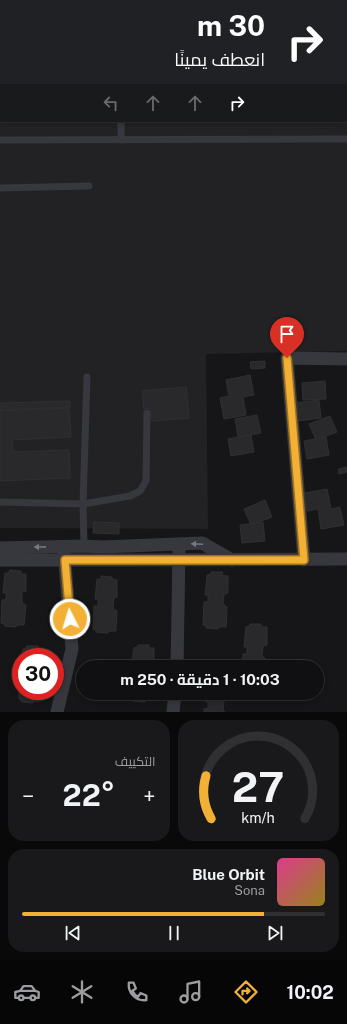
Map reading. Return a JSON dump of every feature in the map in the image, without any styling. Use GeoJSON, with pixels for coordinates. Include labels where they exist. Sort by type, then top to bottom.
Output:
{"type":"FeatureCollection","features":[{"type":"Feature","properties":{"kind":"street"},"geometry":{"type":"LineString","coordinates":[[304,560],[287,358],[347,359]]}},
{"type":"Feature","properties":{"kind":"street"},"geometry":{"type":"LineString","coordinates":[[0,548],[64,546],[102,547],[202,543],[232,560]]}},
{"type":"Feature","properties":{"kind":"street"},"geometry":{"type":"LineString","coordinates":[[177,660],[179,544]]}},
{"type":"Feature","properties":{"kind":"street"},"geometry":{"type":"LineString","coordinates":[[57,712],[72,649],[64,546]]}},
{"type":"Feature","properties":{"kind":"street"},"geometry":{"type":"LineString","coordinates":[[0,560],[347,559]]}},
{"type":"Feature","properties":{"kind":"street"},"geometry":{"type":"LineString","coordinates":[[173,712],[174,700]]}},
{"type":"Feature","properties":{"kind":"lane"},"geometry":{"type":"LineString","coordinates":[[121,122],[121,140]]}},
{"type":"Feature","properties":{"kind":"lane"},"geometry":{"type":"LineString","coordinates":[[0,140],[347,139]]}},
{"type":"Feature","properties":{"kind":"lane"},"geometry":{"type":"LineString","coordinates":[[0,188],[89,186]]}},
{"type":"Feature","properties":{"kind":"lane"},"geometry":{"type":"LineString","coordinates":[[84,546],[83,504],[87,377]]}},
{"type":"Feature","properties":{"kind":"lane"},"geometry":{"type":"LineString","coordinates":[[0,502],[83,504],[130,496],[140,491],[146,481],[147,413]]}},
{"type":"Feature","properties":{"kind":"shaded area"},"geometry":{"type":"Polygon","coordinates":[[[0,122],[347,122],[347,351],[206,354],[208,529],[0,528],[0,122]]]}},
{"type":"Feature","properties":{"kind":"building"},"geometry":{"type":"Polygon","coordinates":[[[265,361],[265,368],[251,369],[250,362],[265,361]]]}},
{"type":"Feature","properties":{"kind":"building"},"geometry":{"type":"Polygon","coordinates":[[[250,375],[254,395],[243,397],[246,415],[224,419],[220,398],[229,396],[226,380],[250,375]]]}},
{"type":"Feature","properties":{"kind":"building"},"geometry":{"type":"Polygon","coordinates":[[[325,381],[326,399],[303,400],[302,383],[325,381]]]}},
{"type":"Feature","properties":{"kind":"building"},"geometry":{"type":"Polygon","coordinates":[[[186,387],[189,418],[152,421],[150,408],[144,409],[142,391],[186,387]]]}},
{"type":"Feature","properties":{"kind":"building"},"geometry":{"type":"Polygon","coordinates":[[[319,400],[321,418],[297,421],[295,403],[319,400]]]}},
{"type":"Feature","properties":{"kind":"building"},"geometry":{"type":"Polygon","coordinates":[[[70,401],[70,407],[0,410],[0,403],[70,401]]]}},
{"type":"Feature","properties":{"kind":"building"},"geometry":{"type":"Polygon","coordinates":[[[69,408],[71,437],[12,440],[13,452],[69,450],[70,478],[0,481],[0,411],[69,408]]]}},
{"type":"Feature","properties":{"kind":"building"},"geometry":{"type":"Polygon","coordinates":[[[257,415],[261,433],[238,437],[235,419],[257,415]]]}},
{"type":"Feature","properties":{"kind":"building"},"geometry":{"type":"Polygon","coordinates":[[[330,416],[337,432],[316,440],[309,424],[330,416]]]}},
{"type":"Feature","properties":{"kind":"building"},"geometry":{"type":"Polygon","coordinates":[[[251,435],[254,452],[231,456],[228,439],[251,435]]]}},
{"type":"Feature","properties":{"kind":"building"},"geometry":{"type":"Polygon","coordinates":[[[326,437],[329,455],[307,459],[304,441],[326,437]]]}},
{"type":"Feature","properties":{"kind":"building"},"geometry":{"type":"Polygon","coordinates":[[[347,467],[347,472],[339,474],[338,469],[347,467]]]}},
{"type":"Feature","properties":{"kind":"building"},"geometry":{"type":"Polygon","coordinates":[[[327,489],[331,509],[340,507],[344,525],[321,529],[318,509],[307,511],[304,493],[327,489]]]}},
{"type":"Feature","properties":{"kind":"building"},"geometry":{"type":"Polygon","coordinates":[[[265,500],[272,517],[251,525],[244,509],[265,500]]]}},
{"type":"Feature","properties":{"kind":"building"},"geometry":{"type":"Polygon","coordinates":[[[94,522],[119,523],[119,534],[93,533],[94,522]]]}},
{"type":"Feature","properties":{"kind":"building"},"geometry":{"type":"Polygon","coordinates":[[[263,522],[265,541],[242,543],[240,525],[263,522]]]}},
{"type":"Feature","properties":{"kind":"building"},"geometry":{"type":"Polygon","coordinates":[[[10,570],[21,571],[21,574],[26,574],[26,591],[22,592],[22,603],[26,605],[24,625],[17,625],[16,627],[5,626],[1,623],[2,600],[6,600],[6,593],[3,593],[5,573],[9,573],[10,570]]]}},
{"type":"Feature","properties":{"kind":"building"},"geometry":{"type":"Polygon","coordinates":[[[211,572],[223,572],[222,575],[228,576],[228,593],[224,594],[223,604],[227,607],[226,627],[219,627],[218,629],[206,628],[206,626],[203,625],[204,602],[208,602],[208,595],[205,595],[207,575],[211,574],[211,572]]]}},
{"type":"Feature","properties":{"kind":"building"},"geometry":{"type":"Polygon","coordinates":[[[101,576],[112,577],[112,579],[117,580],[117,597],[114,598],[113,609],[117,611],[116,631],[109,631],[108,633],[96,632],[96,630],[93,629],[94,606],[98,606],[98,599],[95,599],[97,579],[101,579],[101,576]]]}},
{"type":"Feature","properties":{"kind":"building"},"geometry":{"type":"Polygon","coordinates":[[[250,624],[261,624],[261,627],[267,627],[267,645],[263,646],[262,656],[266,660],[243,660],[243,654],[247,654],[247,647],[244,647],[246,627],[250,626],[250,624]]]}},
{"type":"Feature","properties":{"kind":"building"},"geometry":{"type":"Polygon","coordinates":[[[138,645],[149,645],[149,648],[154,648],[154,660],[132,660],[134,648],[138,645]]]}},
{"type":"Feature","properties":{"kind":"building"},"geometry":{"type":"Polygon","coordinates":[[[27,646],[38,646],[38,648],[26,648],[27,646]]]}},
{"type":"Feature","properties":{"kind":"building"},"geometry":{"type":"Polygon","coordinates":[[[21,700],[41,700],[34,701],[33,703],[22,702],[21,700]]]}},
{"type":"Feature","properties":{"kind":"building"},"geometry":{"type":"Polygon","coordinates":[[[145,700],[145,702],[133,701],[145,700]]]}},
{"type":"Feature","properties":{"kind":"building"},"geometry":{"type":"Polygon","coordinates":[[[224,700],[223,711],[225,712],[204,712],[204,709],[208,708],[208,702],[205,701],[224,700]]]}},
{"type":"Feature","properties":{"kind":"route"},"geometry":{"type":"LineString","coordinates":[[70,619],[65,560],[304,560],[287,358]]}}]}
